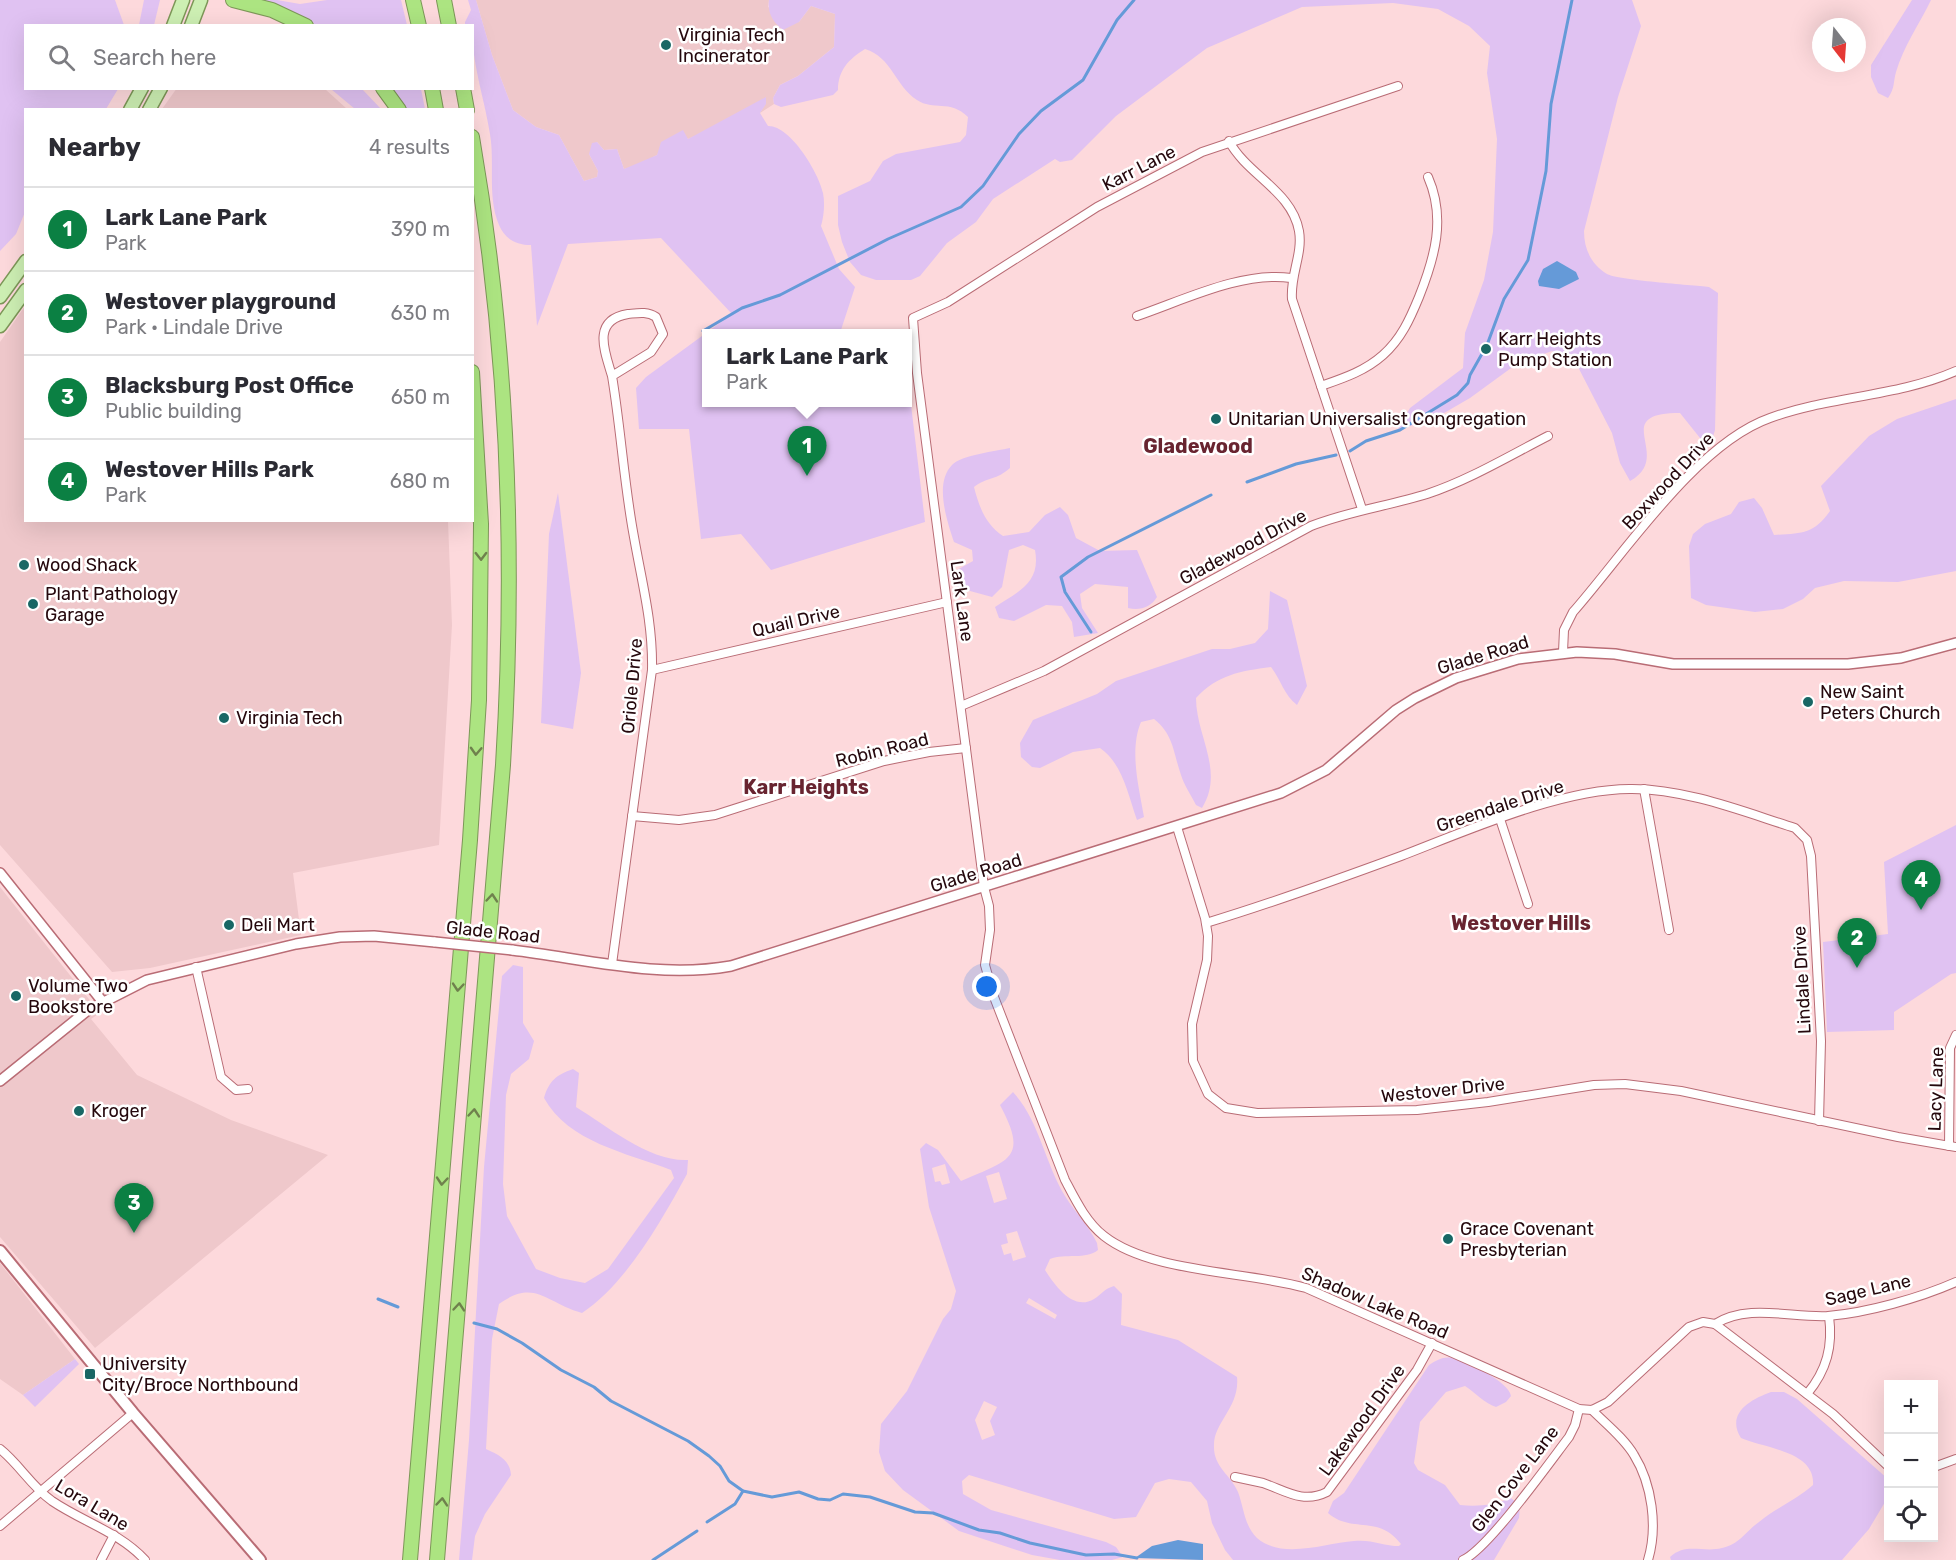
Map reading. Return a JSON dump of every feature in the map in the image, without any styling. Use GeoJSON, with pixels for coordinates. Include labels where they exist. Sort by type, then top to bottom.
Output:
{"type":"FeatureCollection","features":[{"type":"Feature","properties":{"kind":"highway"},"geometry":{"type":"LineString","coordinates":[[233,0],[272,10],[302,24]]}},
{"type":"Feature","properties":{"kind":"highway"},"geometry":{"type":"LineString","coordinates":[[413,0],[419,24]]}},
{"type":"Feature","properties":{"kind":"highway"},"geometry":{"type":"LineString","coordinates":[[444,0],[449,24]]}},
{"type":"Feature","properties":{"kind":"highway"},"geometry":{"type":"LineString","coordinates":[[384,90],[398,108]]}},
{"type":"Feature","properties":{"kind":"highway"},"geometry":{"type":"LineString","coordinates":[[432,90],[436,108]]}},
{"type":"Feature","properties":{"kind":"highway"},"geometry":{"type":"LineString","coordinates":[[463,90],[467,108]]}},
{"type":"Feature","properties":{"kind":"highway"},"geometry":{"type":"LineString","coordinates":[[437,1560],[502,787],[509,637],[509,501],[502,369],[484,210],[474,149]]}},
{"type":"Feature","properties":{"kind":"highway"},"geometry":{"type":"LineString","coordinates":[[410,1560],[470,840],[479,700],[481,524],[474,406]]}},
{"type":"Feature","properties":{"kind":"main road"},"geometry":{"type":"LineString","coordinates":[[174,24],[183,0]]}},
{"type":"Feature","properties":{"kind":"main road"},"geometry":{"type":"LineString","coordinates":[[192,24],[201,0]]}},
{"type":"Feature","properties":{"kind":"main road"},"geometry":{"type":"LineString","coordinates":[[131,108],[141,90]]}},
{"type":"Feature","properties":{"kind":"main road"},"geometry":{"type":"LineString","coordinates":[[150,108],[160,90]]}},
{"type":"Feature","properties":{"kind":"main road"},"geometry":{"type":"LineString","coordinates":[[0,297],[24,264]]}},
{"type":"Feature","properties":{"kind":"main road"},"geometry":{"type":"LineString","coordinates":[[0,326],[24,293]]}},
{"type":"Feature","properties":{"kind":"main road"},"geometry":{"type":"LineString","coordinates":[[0,1251],[133,1413],[260,1560]]}},
{"type":"Feature","properties":{"kind":"street","name":"Karr Lane"},"geometry":{"type":"LineString","coordinates":[[913,318],[948,302],[1096,207],[1202,152],[1229,141],[1398,86]]}},
{"type":"Feature","properties":{"kind":"street"},"geometry":{"type":"LineString","coordinates":[[1229,141],[1247,167],[1282,197],[1295,218],[1299,245],[1291,278],[1292,299],[1362,508]]}},
{"type":"Feature","properties":{"kind":"street"},"geometry":{"type":"LineString","coordinates":[[1322,386],[1371,364],[1391,347],[1407,326],[1432,262],[1437,240],[1437,211],[1428,177]]}},
{"type":"Feature","properties":{"kind":"street"},"geometry":{"type":"LineString","coordinates":[[1137,316],[1244,280],[1273,276],[1291,278]]}},
{"type":"Feature","properties":{"kind":"street","name":"Oriole Drive"},"geometry":{"type":"LineString","coordinates":[[612,376],[656,346],[663,334],[656,317],[646,313],[620,316],[606,326],[603,336],[612,376],[634,537],[651,623],[652,670],[612,964]]}},
{"type":"Feature","properties":{"kind":"street","name":"Lark Lane"},"geometry":{"type":"LineString","coordinates":[[913,318],[917,373],[984,887]]}},
{"type":"Feature","properties":{"kind":"street","name":"Boxwood Drive"},"geometry":{"type":"LineString","coordinates":[[1563,652],[1564,630],[1573,612],[1704,460],[1725,442],[1755,424],[1790,411],[1907,387],[1956,371]]}},
{"type":"Feature","properties":{"kind":"street","name":"Gladewood Drive"},"geometry":{"type":"LineString","coordinates":[[961,706],[1044,671],[1311,526],[1362,508],[1427,494],[1457,482],[1548,436]]}},
{"type":"Feature","properties":{"kind":"street","name":"Quail Drive"},"geometry":{"type":"LineString","coordinates":[[652,670],[947,602]]}},
{"type":"Feature","properties":{"kind":"street","name":"Glade Road"},"geometry":{"type":"LineString","coordinates":[[0,1081],[68,1024],[102,1001],[147,980],[196,967],[340,937],[382,936],[512,950],[677,972],[731,966],[1281,793],[1308,781],[1349,752],[1396,710],[1437,686],[1518,659],[1563,652],[1615,654],[1673,664],[1848,664],[1901,658],[1956,643]]}},
{"type":"Feature","properties":{"kind":"street","name":"Robin Road"},"geometry":{"type":"LineString","coordinates":[[632,816],[679,820],[715,815],[884,761],[921,753],[966,748]]}},
{"type":"Feature","properties":{"kind":"street"},"geometry":{"type":"LineString","coordinates":[[1644,789],[1669,930]]}},
{"type":"Feature","properties":{"kind":"street","name":"Greendale Drive"},"geometry":{"type":"LineString","coordinates":[[1206,923],[1328,883],[1500,819],[1590,793],[1644,789],[1687,796],[1796,828],[1806,839]]}},
{"type":"Feature","properties":{"kind":"street"},"geometry":{"type":"LineString","coordinates":[[1500,819],[1528,904]]}},
{"type":"Feature","properties":{"kind":"street","name":"Westover Drive"},"geometry":{"type":"LineString","coordinates":[[1178,827],[1206,923],[1207,960],[1192,1020],[1191,1050],[1194,1067],[1204,1089],[1217,1103],[1228,1109],[1257,1113],[1417,1110],[1488,1102],[1594,1085],[1625,1084],[1693,1094],[1952,1146]]}},
{"type":"Feature","properties":{"kind":"street","name":"Lindale Drive"},"geometry":{"type":"LineString","coordinates":[[1806,839],[1811,856],[1821,1041],[1819,1121]]}},
{"type":"Feature","properties":{"kind":"street"},"geometry":{"type":"LineString","coordinates":[[0,873],[102,1001]]}},
{"type":"Feature","properties":{"kind":"street","name":"Shadow Lake Road"},"geometry":{"type":"LineString","coordinates":[[984,887],[989,906],[990,930],[985,965],[994,997],[1065,1180],[1079,1207],[1102,1234],[1126,1251],[1153,1261],[1276,1280],[1306,1288],[1579,1409],[1592,1410]]}},
{"type":"Feature","properties":{"kind":"street"},"geometry":{"type":"LineString","coordinates":[[196,967],[220,1077],[236,1089],[248,1089]]}},
{"type":"Feature","properties":{"kind":"street","name":"Lacy Lane"},"geometry":{"type":"LineString","coordinates":[[1952,1146],[1950,1048],[1956,1035]]}},
{"type":"Feature","properties":{"kind":"street","name":"Sage Lane"},"geometry":{"type":"LineString","coordinates":[[1715,1324],[1731,1315],[1746,1312],[1790,1317],[1829,1316],[1882,1305],[1955,1283]]}},
{"type":"Feature","properties":{"kind":"street"},"geometry":{"type":"LineString","coordinates":[[1807,1394],[1823,1372],[1828,1356],[1831,1334],[1829,1316]]}},
{"type":"Feature","properties":{"kind":"street"},"geometry":{"type":"LineString","coordinates":[[1648,1560],[1652,1543],[1653,1520],[1641,1467],[1627,1444],[1592,1410],[1608,1402],[1689,1327],[1703,1322],[1715,1324],[1833,1414],[1884,1462]]}},
{"type":"Feature","properties":{"kind":"street","name":"Lakewood Drive"},"geometry":{"type":"LineString","coordinates":[[1235,1477],[1262,1483],[1302,1497],[1327,1492],[1417,1370],[1432,1342]]}},
{"type":"Feature","properties":{"kind":"street","name":"Glen Cove Lane"},"geometry":{"type":"LineString","coordinates":[[1463,1560],[1477,1551],[1491,1535],[1569,1437],[1579,1409]]}},
{"type":"Feature","properties":{"kind":"street"},"geometry":{"type":"LineString","coordinates":[[0,1526],[133,1413]]}},
{"type":"Feature","properties":{"kind":"street","name":"Lora Lane"},"geometry":{"type":"LineString","coordinates":[[0,1449],[40,1492],[72,1513],[114,1535],[145,1560]]}},
{"type":"Feature","properties":{"kind":"street"},"geometry":{"type":"LineString","coordinates":[[1938,1466],[1956,1460]]}},
{"type":"Feature","properties":{"kind":"street"},"geometry":{"type":"LineString","coordinates":[[101,1560],[114,1535]]}},
{"type":"Feature","properties":{"kind":"shaded area"},"geometry":{"type":"Polygon","coordinates":[[[0,0],[115,0],[124,24],[24,24],[24,90],[117,90],[107,108],[24,108],[24,214],[16,234],[0,251],[0,0]]]}},
{"type":"Feature","properties":{"kind":"shaded area"},"geometry":{"type":"Polygon","coordinates":[[[144,0],[160,0],[154,24],[139,24],[144,0]]]}},
{"type":"Feature","properties":{"kind":"shaded area"},"geometry":{"type":"Polygon","coordinates":[[[254,0],[277,0],[300,4],[327,0],[401,0],[407,24],[314,24],[254,0]]]}},
{"type":"Feature","properties":{"kind":"shaded area"},"geometry":{"type":"Polygon","coordinates":[[[468,0],[476,0],[492,55],[513,110],[536,127],[559,135],[584,181],[597,177],[598,171],[589,154],[592,143],[597,142],[604,150],[617,149],[624,169],[657,155],[661,142],[683,130],[688,139],[766,97],[766,104],[760,113],[768,126],[777,128],[794,141],[816,174],[824,197],[821,226],[839,269],[855,287],[841,329],[712,329],[732,314],[661,238],[568,244],[537,326],[531,245],[521,244],[508,237],[501,230],[495,214],[490,134],[476,67],[474,24],[465,24],[471,10],[468,0]]]}},
{"type":"Feature","properties":{"kind":"shaded area"},"geometry":{"type":"Polygon","coordinates":[[[476,0],[769,0],[768,7],[799,22],[811,6],[835,14],[834,47],[798,76],[780,85],[773,98],[774,104],[760,113],[765,104],[688,139],[684,135],[661,148],[657,155],[636,166],[624,169],[617,149],[604,150],[597,142],[589,154],[598,171],[597,177],[584,181],[559,135],[536,127],[513,110],[492,55],[476,0]]]}},
{"type":"Feature","properties":{"kind":"shaded area"},"geometry":{"type":"Polygon","coordinates":[[[769,0],[1632,0],[1641,26],[1618,97],[1584,231],[1585,244],[1593,261],[1607,274],[1639,280],[1709,287],[1718,293],[1715,430],[1711,443],[1700,438],[1680,413],[1659,415],[1648,420],[1644,428],[1647,460],[1642,471],[1630,481],[1620,463],[1612,433],[1577,365],[1552,351],[1518,363],[1470,398],[1432,420],[1398,429],[1410,408],[1463,368],[1465,333],[1484,280],[1493,232],[1497,139],[1487,73],[1490,46],[1469,26],[1438,9],[1393,3],[1302,7],[1207,48],[1116,116],[1072,160],[1060,162],[1055,159],[993,199],[976,222],[947,243],[920,276],[911,280],[876,280],[861,275],[850,262],[838,225],[838,196],[870,181],[883,161],[896,154],[960,142],[966,135],[968,117],[955,108],[929,105],[917,100],[903,87],[881,58],[865,49],[854,57],[842,71],[838,90],[833,95],[781,107],[774,104],[773,98],[780,85],[798,76],[834,47],[835,14],[811,6],[799,22],[783,30],[772,17],[769,0]]]}},
{"type":"Feature","properties":{"kind":"shaded area"},"geometry":{"type":"Polygon","coordinates":[[[1912,0],[1931,0],[1903,53],[1888,98],[1878,93],[1871,77],[1871,65],[1912,0]]]}},
{"type":"Feature","properties":{"kind":"shaded area"},"geometry":{"type":"Polygon","coordinates":[[[176,90],[326,90],[346,108],[163,108],[176,90]]]}},
{"type":"Feature","properties":{"kind":"shaded area"},"geometry":{"type":"Polygon","coordinates":[[[332,90],[363,90],[380,108],[354,108],[332,90]]]}},
{"type":"Feature","properties":{"kind":"shaded area"},"geometry":{"type":"Polygon","coordinates":[[[391,90],[421,90],[425,108],[403,108],[391,90]]]}},
{"type":"Feature","properties":{"kind":"shaded area","name":"Virginia Tech"},"geometry":{"type":"Polygon","coordinates":[[[24,307],[24,522],[448,522],[452,625],[439,845],[293,873],[301,935],[150,968],[112,972],[0,845],[0,342],[24,307]]]}},
{"type":"Feature","properties":{"kind":"shaded area"},"geometry":{"type":"Polygon","coordinates":[[[702,336],[702,407],[911,407],[925,522],[771,570],[741,534],[701,539],[689,429],[639,429],[636,388],[646,377],[702,336]]]}},
{"type":"Feature","properties":{"kind":"shaded area"},"geometry":{"type":"Polygon","coordinates":[[[1956,399],[1956,571],[1898,582],[1844,581],[1815,588],[1803,599],[1783,609],[1755,612],[1706,605],[1691,598],[1689,546],[1693,534],[1705,524],[1731,514],[1739,502],[1754,498],[1762,508],[1774,535],[1800,533],[1812,529],[1830,511],[1821,486],[1869,436],[1897,419],[1956,399]]]}},
{"type":"Feature","properties":{"kind":"shaded area"},"geometry":{"type":"Polygon","coordinates":[[[1010,448],[1010,468],[1001,475],[974,487],[981,508],[992,527],[1003,536],[1029,532],[1045,515],[1060,507],[1068,515],[1076,538],[1100,551],[1137,550],[1157,597],[1152,603],[1141,608],[1128,608],[1128,587],[1095,584],[1080,594],[1082,608],[1098,633],[1074,637],[1072,622],[1062,606],[1046,605],[1014,621],[999,618],[995,607],[1020,591],[1035,571],[1035,550],[1023,545],[1009,550],[1002,587],[992,597],[959,588],[948,575],[973,561],[972,550],[954,542],[951,533],[943,492],[947,473],[952,465],[963,459],[1010,448]]]}},
{"type":"Feature","properties":{"kind":"shaded area"},"geometry":{"type":"Polygon","coordinates":[[[558,493],[581,673],[573,729],[541,723],[549,534],[558,493]]]}},
{"type":"Feature","properties":{"kind":"shaded area"},"geometry":{"type":"Polygon","coordinates":[[[1270,591],[1287,600],[1307,686],[1297,705],[1289,697],[1271,667],[1230,675],[1212,684],[1196,698],[1200,726],[1208,753],[1211,781],[1202,808],[1196,805],[1184,782],[1166,731],[1154,719],[1141,722],[1137,733],[1136,769],[1144,817],[1137,820],[1119,771],[1114,762],[1100,748],[1073,752],[1040,768],[1032,767],[1021,757],[1020,743],[1033,720],[1097,694],[1116,681],[1212,649],[1230,649],[1255,643],[1268,629],[1270,591]]]}},
{"type":"Feature","properties":{"kind":"shaded area"},"geometry":{"type":"Polygon","coordinates":[[[1956,825],[1956,973],[1951,974],[1894,1012],[1894,1030],[1827,1032],[1823,942],[1888,934],[1884,862],[1956,825]]]}},
{"type":"Feature","properties":{"kind":"shaded area"},"geometry":{"type":"Polygon","coordinates":[[[0,887],[100,1013],[91,1019],[137,1075],[231,1120],[328,1155],[95,1348],[0,1237],[0,887]]]}},
{"type":"Feature","properties":{"kind":"shaded area"},"geometry":{"type":"Polygon","coordinates":[[[513,965],[523,967],[523,1023],[534,1041],[529,1059],[511,1074],[506,1095],[503,1184],[507,1216],[536,1269],[560,1278],[585,1283],[608,1269],[674,1178],[671,1170],[600,1144],[583,1136],[568,1125],[544,1098],[548,1087],[558,1076],[573,1069],[579,1073],[576,1107],[644,1149],[674,1159],[688,1160],[687,1174],[642,1250],[613,1286],[582,1313],[532,1293],[522,1293],[499,1304],[492,1339],[486,1449],[506,1462],[511,1475],[485,1514],[475,1536],[472,1560],[459,1560],[469,1440],[484,1167],[502,976],[513,965]]]}},
{"type":"Feature","properties":{"kind":"shaded area"},"geometry":{"type":"Polygon","coordinates":[[[1013,1092],[1022,1103],[1036,1129],[1058,1183],[1097,1243],[1098,1250],[1088,1255],[1050,1259],[1045,1270],[1059,1289],[1072,1299],[1086,1302],[1114,1286],[1122,1294],[1121,1325],[1178,1340],[1237,1377],[1235,1397],[1215,1437],[1214,1453],[1219,1465],[1235,1486],[1247,1522],[1257,1538],[1267,1545],[1291,1549],[1360,1541],[1399,1546],[1401,1544],[1383,1529],[1346,1522],[1328,1513],[1333,1501],[1344,1493],[1429,1365],[1439,1359],[1449,1357],[1462,1361],[1496,1379],[1504,1385],[1511,1396],[1506,1402],[1496,1407],[1465,1386],[1446,1392],[1420,1422],[1414,1463],[1418,1470],[1445,1485],[1460,1505],[1486,1505],[1511,1498],[1520,1506],[1519,1518],[1494,1560],[1233,1560],[1225,1550],[1212,1523],[1207,1501],[1191,1482],[1169,1479],[1155,1483],[1136,1517],[1114,1519],[969,1475],[962,1481],[963,1494],[991,1510],[1106,1542],[1116,1547],[1123,1557],[1112,1560],[1060,1560],[1032,1555],[959,1531],[903,1490],[885,1471],[879,1452],[881,1424],[907,1391],[943,1319],[951,1309],[956,1291],[929,1207],[920,1149],[926,1143],[938,1150],[961,1181],[1002,1162],[1013,1147],[1013,1137],[1000,1105],[1013,1092]],[[945,1164],[932,1168],[935,1182],[940,1181],[942,1185],[950,1183],[945,1164]],[[999,1172],[986,1176],[994,1203],[1007,1199],[999,1172]],[[1017,1231],[1006,1234],[1008,1243],[1001,1245],[1004,1255],[1011,1253],[1013,1261],[1026,1257],[1017,1231]],[[1029,1298],[1026,1303],[1055,1319],[1057,1315],[1029,1298]],[[984,1401],[975,1420],[982,1440],[995,1435],[990,1421],[997,1407],[984,1401]]]}},
{"type":"Feature","properties":{"kind":"shaded area"},"geometry":{"type":"Polygon","coordinates":[[[0,1263],[75,1359],[23,1395],[0,1379],[0,1263]]]}},
{"type":"Feature","properties":{"kind":"shaded area"},"geometry":{"type":"Polygon","coordinates":[[[75,1359],[79,1364],[35,1407],[23,1395],[75,1359]]]}},
{"type":"Feature","properties":{"kind":"shaded area"},"geometry":{"type":"Polygon","coordinates":[[[1771,1392],[1784,1392],[1797,1399],[1884,1475],[1884,1504],[1869,1529],[1842,1560],[1671,1560],[1670,1557],[1682,1550],[1715,1549],[1733,1544],[1766,1517],[1813,1485],[1812,1474],[1797,1458],[1786,1452],[1741,1438],[1736,1422],[1738,1415],[1755,1399],[1771,1392]]]}},
{"type":"Feature","properties":{"kind":"water"},"geometry":{"type":"Polygon","coordinates":[[[1557,261],[1576,272],[1579,279],[1559,289],[1539,286],[1538,281],[1543,269],[1557,261]]]}},
{"type":"Feature","properties":{"kind":"water"},"geometry":{"type":"Polygon","coordinates":[[[1178,1540],[1203,1544],[1203,1560],[1135,1558],[1152,1546],[1178,1540]]]}},
{"type":"Feature","properties":{"kind":"waterway"},"geometry":{"type":"LineString","coordinates":[[706,329],[742,308],[780,295],[888,239],[961,207],[983,186],[1019,134],[1041,111],[1083,80],[1117,20],[1134,0]]}},
{"type":"Feature","properties":{"kind":"waterway"},"geometry":{"type":"LineString","coordinates":[[1350,451],[1366,441],[1400,430],[1457,395],[1468,383],[1487,345],[1504,299],[1528,260],[1546,171],[1551,104],[1572,0]]}},
{"type":"Feature","properties":{"kind":"waterway"},"geometry":{"type":"LineString","coordinates":[[1247,482],[1296,464],[1336,455]]}},
{"type":"Feature","properties":{"kind":"waterway"},"geometry":{"type":"LineString","coordinates":[[1091,632],[1065,592],[1061,577],[1088,557],[1211,495]]}},
{"type":"Feature","properties":{"kind":"waterway"},"geometry":{"type":"LineString","coordinates":[[378,1299],[398,1307]]}},
{"type":"Feature","properties":{"kind":"waterway"},"geometry":{"type":"LineString","coordinates":[[474,1323],[497,1329],[561,1370],[594,1387],[611,1401],[688,1441],[709,1456],[720,1466],[729,1481],[743,1491],[772,1497],[799,1492],[818,1499],[830,1500],[843,1494],[870,1497],[915,1512],[933,1513],[979,1530],[1000,1533],[1030,1543],[1086,1555],[1114,1554],[1137,1558]]}},
{"type":"Feature","properties":{"kind":"waterway"},"geometry":{"type":"LineString","coordinates":[[707,1522],[735,1504],[743,1491]]}},
{"type":"Feature","properties":{"kind":"waterway"},"geometry":{"type":"LineString","coordinates":[[653,1560],[697,1531]]}},
{"type":"Feature","properties":{"kind":"place","name":"Virginia Tech Incinerator"},"geometry":{"type":"Point","coordinates":[666,45]}},
{"type":"Feature","properties":{"kind":"place","name":"Karr Heights Pump Station"},"geometry":{"type":"Point","coordinates":[1486,349]}},
{"type":"Feature","properties":{"kind":"place","name":"Unitarian Universalist Congregation"},"geometry":{"type":"Point","coordinates":[1216,419]}},
{"type":"Feature","properties":{"kind":"place","name":"Lark Lane Park"},"geometry":{"type":"Point","coordinates":[807,476]}},
{"type":"Feature","properties":{"kind":"place","name":"Wood Shack"},"geometry":{"type":"Point","coordinates":[24,565]}},
{"type":"Feature","properties":{"kind":"place","name":"Plant Pathology Garage"},"geometry":{"type":"Point","coordinates":[33,604]}},
{"type":"Feature","properties":{"kind":"place","name":"New Saint Peters Church"},"geometry":{"type":"Point","coordinates":[1808,702]}},
{"type":"Feature","properties":{"kind":"place","name":"Virginia Tech"},"geometry":{"type":"Point","coordinates":[224,718]}},
{"type":"Feature","properties":{"kind":"place","name":"Westover Hills Park"},"geometry":{"type":"Point","coordinates":[1921,910]}},
{"type":"Feature","properties":{"kind":"place","name":"Deli Mart"},"geometry":{"type":"Point","coordinates":[229,925]}},
{"type":"Feature","properties":{"kind":"place","name":"Westover playground"},"geometry":{"type":"Point","coordinates":[1857,968]}},
{"type":"Feature","properties":{"kind":"place","name":"Volume Two Bookstore"},"geometry":{"type":"Point","coordinates":[16,996]}},
{"type":"Feature","properties":{"kind":"place","name":"Kroger"},"geometry":{"type":"Point","coordinates":[79,1111]}},
{"type":"Feature","properties":{"kind":"place","name":"Blacksburg Post Office"},"geometry":{"type":"Point","coordinates":[134,1233]}},
{"type":"Feature","properties":{"kind":"place","name":"Grace Covenant Presbyterian"},"geometry":{"type":"Point","coordinates":[1448,1239]}},
{"type":"Feature","properties":{"kind":"place","name":"University City/Broce Northbound"},"geometry":{"type":"Point","coordinates":[90,1374]}},
{"type":"Feature","properties":{"kind":"district","name":"Gladewood"},"geometry":{"type":"Point","coordinates":[1198,446]}},
{"type":"Feature","properties":{"kind":"district","name":"Karr Heights"},"geometry":{"type":"Point","coordinates":[806,787]}},
{"type":"Feature","properties":{"kind":"district","name":"Westover Hills"},"geometry":{"type":"Point","coordinates":[1521,923]}}]}
